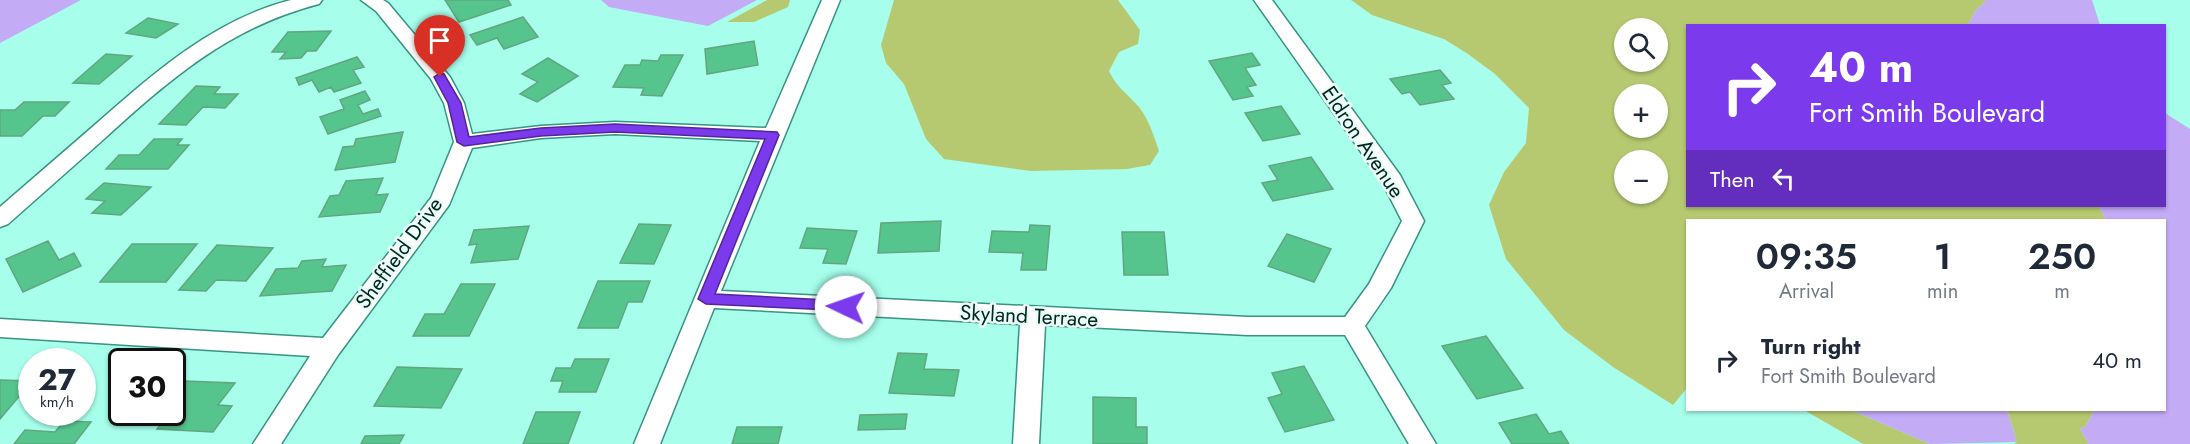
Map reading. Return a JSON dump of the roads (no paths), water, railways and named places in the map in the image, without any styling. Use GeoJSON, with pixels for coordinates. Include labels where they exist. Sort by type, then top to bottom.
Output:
{"type":"FeatureCollection","features":[{"type":"Feature","properties":{"kind":"street"},"geometry":{"type":"LineString","coordinates":[[0,219],[179,62],[214,39],[249,21],[281,7],[313,0]]}},
{"type":"Feature","properties":{"kind":"street"},"geometry":{"type":"LineString","coordinates":[[370,0],[382,7],[440,77],[454,103],[464,142],[541,132],[615,128],[773,135]]}},
{"type":"Feature","properties":{"kind":"street"},"geometry":{"type":"LineString","coordinates":[[647,444],[773,135],[831,0]]}},
{"type":"Feature","properties":{"kind":"street","name":"Eldron Avenue"},"geometry":{"type":"LineString","coordinates":[[1263,0],[1386,171],[1413,221],[1379,288],[1352,326]]}},
{"type":"Feature","properties":{"kind":"street","name":"Sheffield Drive"},"geometry":{"type":"LineString","coordinates":[[266,444],[329,348],[441,200],[464,142]]}},
{"type":"Feature","properties":{"kind":"street","name":"Skyland Terrace"},"geometry":{"type":"LineString","coordinates":[[706,299],[1248,326],[1352,326]]}},
{"type":"Feature","properties":{"kind":"street"},"geometry":{"type":"LineString","coordinates":[[1026,444],[1033,317]]}},
{"type":"Feature","properties":{"kind":"street"},"geometry":{"type":"LineString","coordinates":[[1352,326],[1423,444]]}},
{"type":"Feature","properties":{"kind":"street"},"geometry":{"type":"LineString","coordinates":[[0,328],[329,348]]}}]}
